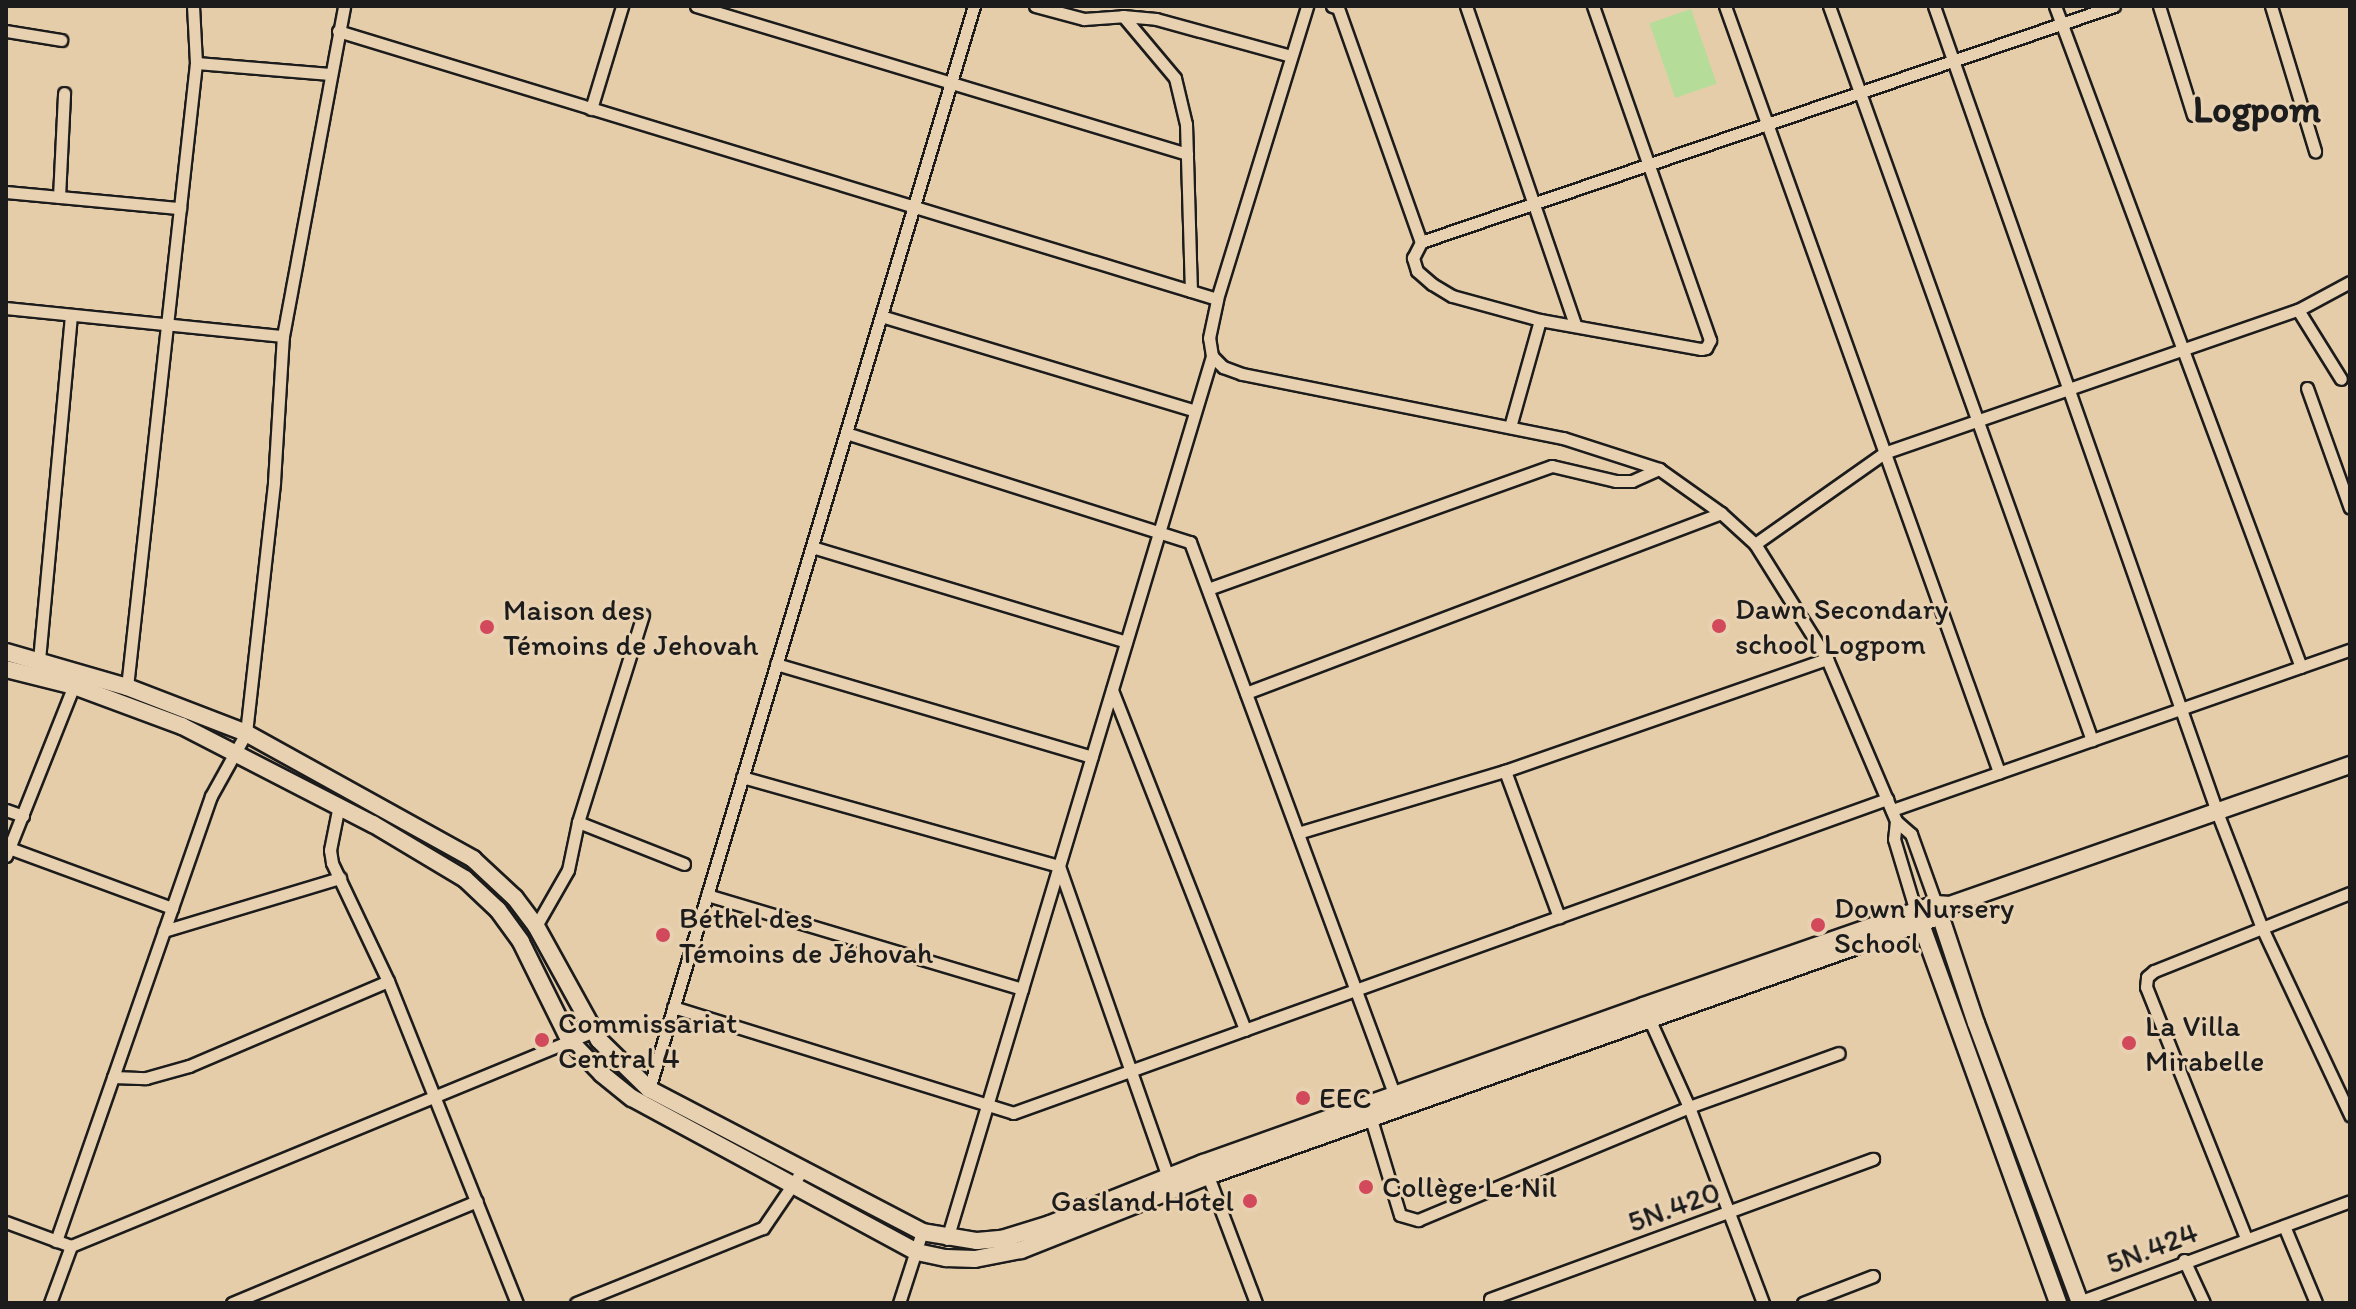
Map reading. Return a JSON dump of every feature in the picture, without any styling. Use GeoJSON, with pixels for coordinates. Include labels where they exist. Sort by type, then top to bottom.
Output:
{"type":"FeatureCollection","features":[{"type":"Feature","properties":{"kind":"main road"},"geometry":{"type":"LineString","coordinates":[[6,652],[39,660],[236,751],[409,844],[485,896],[521,942],[570,1041],[632,1098],[917,1252],[975,1259],[1021,1250],[1208,1176],[1371,1119],[1397,1101]]}},
{"type":"Feature","properties":{"kind":"main road"},"geometry":{"type":"LineString","coordinates":[[6,669],[127,687],[246,733],[473,859],[515,898],[536,926],[594,1031],[615,1060],[649,1089],[922,1232],[947,1239],[1002,1239],[1168,1177],[1397,1101],[2350,765]]}},
{"type":"Feature","properties":{"kind":"main road"},"geometry":{"type":"LineString","coordinates":[[1942,908],[2078,1303]]}},
{"type":"Feature","properties":{"kind":"main road"},"geometry":{"type":"LineString","coordinates":[[1918,918],[2058,1303]]}},
{"type":"Feature","properties":{"kind":"street"},"geometry":{"type":"LineString","coordinates":[[127,687],[196,63],[193,6]]}},
{"type":"Feature","properties":{"kind":"street"},"geometry":{"type":"LineString","coordinates":[[56,1241],[211,796],[246,733],[274,482],[283,336],[344,6]]}},
{"type":"Feature","properties":{"kind":"street"},"geometry":{"type":"LineString","coordinates":[[591,109],[622,6]]}},
{"type":"Feature","properties":{"kind":"street"},"geometry":{"type":"LineString","coordinates":[[696,6],[1187,154]]}},
{"type":"Feature","properties":{"kind":"street"},"geometry":{"type":"LineString","coordinates":[[649,1089],[974,6]]}},
{"type":"Feature","properties":{"kind":"street"},"geometry":{"type":"LineString","coordinates":[[1035,6],[1084,19],[1123,16],[1156,19],[1291,56]]}},
{"type":"Feature","properties":{"kind":"street"},"geometry":{"type":"LineString","coordinates":[[947,1239],[1212,356],[1209,338],[1217,299],[1307,6]]}},
{"type":"Feature","properties":{"kind":"street"},"geometry":{"type":"LineString","coordinates":[[1332,6],[1338,8],[1421,242]]}},
{"type":"Feature","properties":{"kind":"street"},"geometry":{"type":"LineString","coordinates":[[1466,6],[1575,324]]}},
{"type":"Feature","properties":{"kind":"street"},"geometry":{"type":"LineString","coordinates":[[1593,6],[1651,166],[1709,345],[1701,349],[1540,320],[1452,296],[1417,271],[1413,258],[1421,242],[1536,206],[1651,166],[1767,126],[2063,25],[2114,6]]}},
{"type":"Feature","properties":{"kind":"street"},"geometry":{"type":"LineString","coordinates":[[1725,6],[1999,772]]}},
{"type":"Feature","properties":{"kind":"street"},"geometry":{"type":"LineString","coordinates":[[1829,6],[2092,740]]}},
{"type":"Feature","properties":{"kind":"street"},"geometry":{"type":"LineString","coordinates":[[1934,6],[2217,812],[2262,928],[2350,1115]]}},
{"type":"Feature","properties":{"kind":"street"},"geometry":{"type":"LineString","coordinates":[[2055,6],[2301,667]]}},
{"type":"Feature","properties":{"kind":"street"},"geometry":{"type":"LineString","coordinates":[[2159,6],[2193,115]]}},
{"type":"Feature","properties":{"kind":"street"},"geometry":{"type":"LineString","coordinates":[[2271,6],[2315,151]]}},
{"type":"Feature","properties":{"kind":"street"},"geometry":{"type":"LineString","coordinates":[[1123,16],[1175,78],[1186,124],[1191,291]]}},
{"type":"Feature","properties":{"kind":"street"},"geometry":{"type":"LineString","coordinates":[[6,31],[61,40]]}},
{"type":"Feature","properties":{"kind":"street"},"geometry":{"type":"LineString","coordinates":[[338,31],[1217,299]]}},
{"type":"Feature","properties":{"kind":"street"},"geometry":{"type":"LineString","coordinates":[[196,63],[331,74]]}},
{"type":"Feature","properties":{"kind":"street"},"geometry":{"type":"LineString","coordinates":[[59,197],[64,93]]}},
{"type":"Feature","properties":{"kind":"street"},"geometry":{"type":"LineString","coordinates":[[6,192],[180,208]]}},
{"type":"Feature","properties":{"kind":"street"},"geometry":{"type":"LineString","coordinates":[[1755,544],[1884,453],[2298,310],[2350,282]]}},
{"type":"Feature","properties":{"kind":"street"},"geometry":{"type":"LineString","coordinates":[[6,308],[283,336]]}},
{"type":"Feature","properties":{"kind":"street"},"geometry":{"type":"LineString","coordinates":[[2298,310],[2341,379]]}},
{"type":"Feature","properties":{"kind":"street"},"geometry":{"type":"LineString","coordinates":[[39,660],[71,315]]}},
{"type":"Feature","properties":{"kind":"street"},"geometry":{"type":"LineString","coordinates":[[881,316],[1195,411]]}},
{"type":"Feature","properties":{"kind":"street"},"geometry":{"type":"LineString","coordinates":[[1510,427],[1540,320]]}},
{"type":"Feature","properties":{"kind":"street"},"geometry":{"type":"LineString","coordinates":[[1212,356],[1223,367],[1242,374],[1563,438],[1659,469],[1721,513],[1755,544],[1827,659],[1892,810],[1911,834],[1942,908]]}},
{"type":"Feature","properties":{"kind":"street"},"geometry":{"type":"LineString","coordinates":[[2307,388],[2350,508]]}},
{"type":"Feature","properties":{"kind":"street"},"geometry":{"type":"LineString","coordinates":[[846,433],[1190,542],[1397,1101]]}},
{"type":"Feature","properties":{"kind":"street"},"geometry":{"type":"LineString","coordinates":[[1208,589],[1552,466],[1616,481],[1632,481],[1659,469]]}},
{"type":"Feature","properties":{"kind":"street"},"geometry":{"type":"LineString","coordinates":[[1246,693],[1721,513]]}},
{"type":"Feature","properties":{"kind":"street"},"geometry":{"type":"LineString","coordinates":[[812,547],[1126,642]]}},
{"type":"Feature","properties":{"kind":"street"},"geometry":{"type":"LineString","coordinates":[[536,926],[568,870],[578,822],[643,615]]}},
{"type":"Feature","properties":{"kind":"street"},"geometry":{"type":"LineString","coordinates":[[673,1007],[1013,1113],[1559,917],[1892,810],[2350,650]]}},
{"type":"Feature","properties":{"kind":"street"},"geometry":{"type":"LineString","coordinates":[[1298,833],[1505,771],[1827,659]]}},
{"type":"Feature","properties":{"kind":"street"},"geometry":{"type":"LineString","coordinates":[[776,664],[1092,757]]}},
{"type":"Feature","properties":{"kind":"street"},"geometry":{"type":"LineString","coordinates":[[76,679],[7,852],[172,908]]}},
{"type":"Feature","properties":{"kind":"street"},"geometry":{"type":"LineString","coordinates":[[1112,690],[1245,1030]]}},
{"type":"Feature","properties":{"kind":"street"},"geometry":{"type":"LineString","coordinates":[[1505,771],[1559,917]]}},
{"type":"Feature","properties":{"kind":"street"},"geometry":{"type":"LineString","coordinates":[[742,777],[1059,866]]}},
{"type":"Feature","properties":{"kind":"street"},"geometry":{"type":"LineString","coordinates":[[339,805],[330,850],[340,878],[388,981],[517,1303]]}},
{"type":"Feature","properties":{"kind":"street"},"geometry":{"type":"LineString","coordinates":[[6,810],[23,816]]}},
{"type":"Feature","properties":{"kind":"street"},"geometry":{"type":"LineString","coordinates":[[1892,810],[1894,839],[1918,918]]}},
{"type":"Feature","properties":{"kind":"street"},"geometry":{"type":"LineString","coordinates":[[578,822],[684,864]]}},
{"type":"Feature","properties":{"kind":"street"},"geometry":{"type":"LineString","coordinates":[[1059,866],[1168,1177]]}},
{"type":"Feature","properties":{"kind":"street"},"geometry":{"type":"LineString","coordinates":[[164,931],[340,878]]}},
{"type":"Feature","properties":{"kind":"street"},"geometry":{"type":"LineString","coordinates":[[2246,1238],[2146,987],[2147,977],[2154,971],[2350,893]]}},
{"type":"Feature","properties":{"kind":"street"},"geometry":{"type":"LineString","coordinates":[[707,895],[1022,989]]}},
{"type":"Feature","properties":{"kind":"street"},"geometry":{"type":"LineString","coordinates":[[113,1077],[146,1078],[189,1066],[388,981]]}},
{"type":"Feature","properties":{"kind":"street"},"geometry":{"type":"LineString","coordinates":[[1646,1012],[1689,1107],[1763,1303]]}},
{"type":"Feature","properties":{"kind":"street"},"geometry":{"type":"LineString","coordinates":[[6,1222],[71,1246],[594,1031]]}},
{"type":"Feature","properties":{"kind":"street"},"geometry":{"type":"LineString","coordinates":[[1371,1119],[1400,1215],[1405,1219],[1418,1220],[1689,1107],[1839,1053]]}},
{"type":"Feature","properties":{"kind":"street","name":"5N.420"},"geometry":{"type":"LineString","coordinates":[[1490,1299],[1873,1159]]}},
{"type":"Feature","properties":{"kind":"street"},"geometry":{"type":"LineString","coordinates":[[576,1303],[763,1228],[804,1168]]}},
{"type":"Feature","properties":{"kind":"street"},"geometry":{"type":"LineString","coordinates":[[1208,1176],[1256,1303]]}},
{"type":"Feature","properties":{"kind":"street"},"geometry":{"type":"LineString","coordinates":[[232,1303],[477,1201]]}},
{"type":"Feature","properties":{"kind":"street","name":"5N.424"},"geometry":{"type":"LineString","coordinates":[[2078,1303],[2184,1260],[2350,1201]]}},
{"type":"Feature","properties":{"kind":"street"},"geometry":{"type":"LineString","coordinates":[[2284,1226],[2316,1303]]}},
{"type":"Feature","properties":{"kind":"street"},"geometry":{"type":"LineString","coordinates":[[899,1303],[922,1232]]}},
{"type":"Feature","properties":{"kind":"street"},"geometry":{"type":"LineString","coordinates":[[50,1303],[71,1246]]}},
{"type":"Feature","properties":{"kind":"street"},"geometry":{"type":"LineString","coordinates":[[2184,1260],[2204,1303]]}},
{"type":"Feature","properties":{"kind":"street"},"geometry":{"type":"LineString","coordinates":[[1803,1303],[1873,1276]]}},
{"type":"Feature","properties":{"kind":"green space"},"geometry":{"type":"Polygon","coordinates":[[[1691,9],[1717,84],[1675,98],[1649,23],[1691,9]]]}},
{"type":"Feature","properties":{"kind":"place","name":"Dawn Secondary school Logpom"},"geometry":{"type":"Point","coordinates":[1719,626]}},
{"type":"Feature","properties":{"kind":"place","name":"Maison des Témoins de Jehovah"},"geometry":{"type":"Point","coordinates":[487,627]}},
{"type":"Feature","properties":{"kind":"place","name":"Down Nursery School"},"geometry":{"type":"Point","coordinates":[1818,925]}},
{"type":"Feature","properties":{"kind":"place","name":"Béthel des Témoins de Jéhovah"},"geometry":{"type":"Point","coordinates":[663,935]}},
{"type":"Feature","properties":{"kind":"place","name":"Commissariat Central 4"},"geometry":{"type":"Point","coordinates":[542,1040]}},
{"type":"Feature","properties":{"kind":"place","name":"La Villa Mirabelle"},"geometry":{"type":"Point","coordinates":[2129,1043]}},
{"type":"Feature","properties":{"kind":"place","name":"EEC"},"geometry":{"type":"Point","coordinates":[1303,1098]}},
{"type":"Feature","properties":{"kind":"place","name":"Collège Le Nil"},"geometry":{"type":"Point","coordinates":[1366,1187]}},
{"type":"Feature","properties":{"kind":"place","name":"Gasland Hotel"},"geometry":{"type":"Point","coordinates":[1250,1201]}},
{"type":"Feature","properties":{"kind":"district","name":"Logpom"},"geometry":{"type":"Point","coordinates":[2257,110]}}]}
